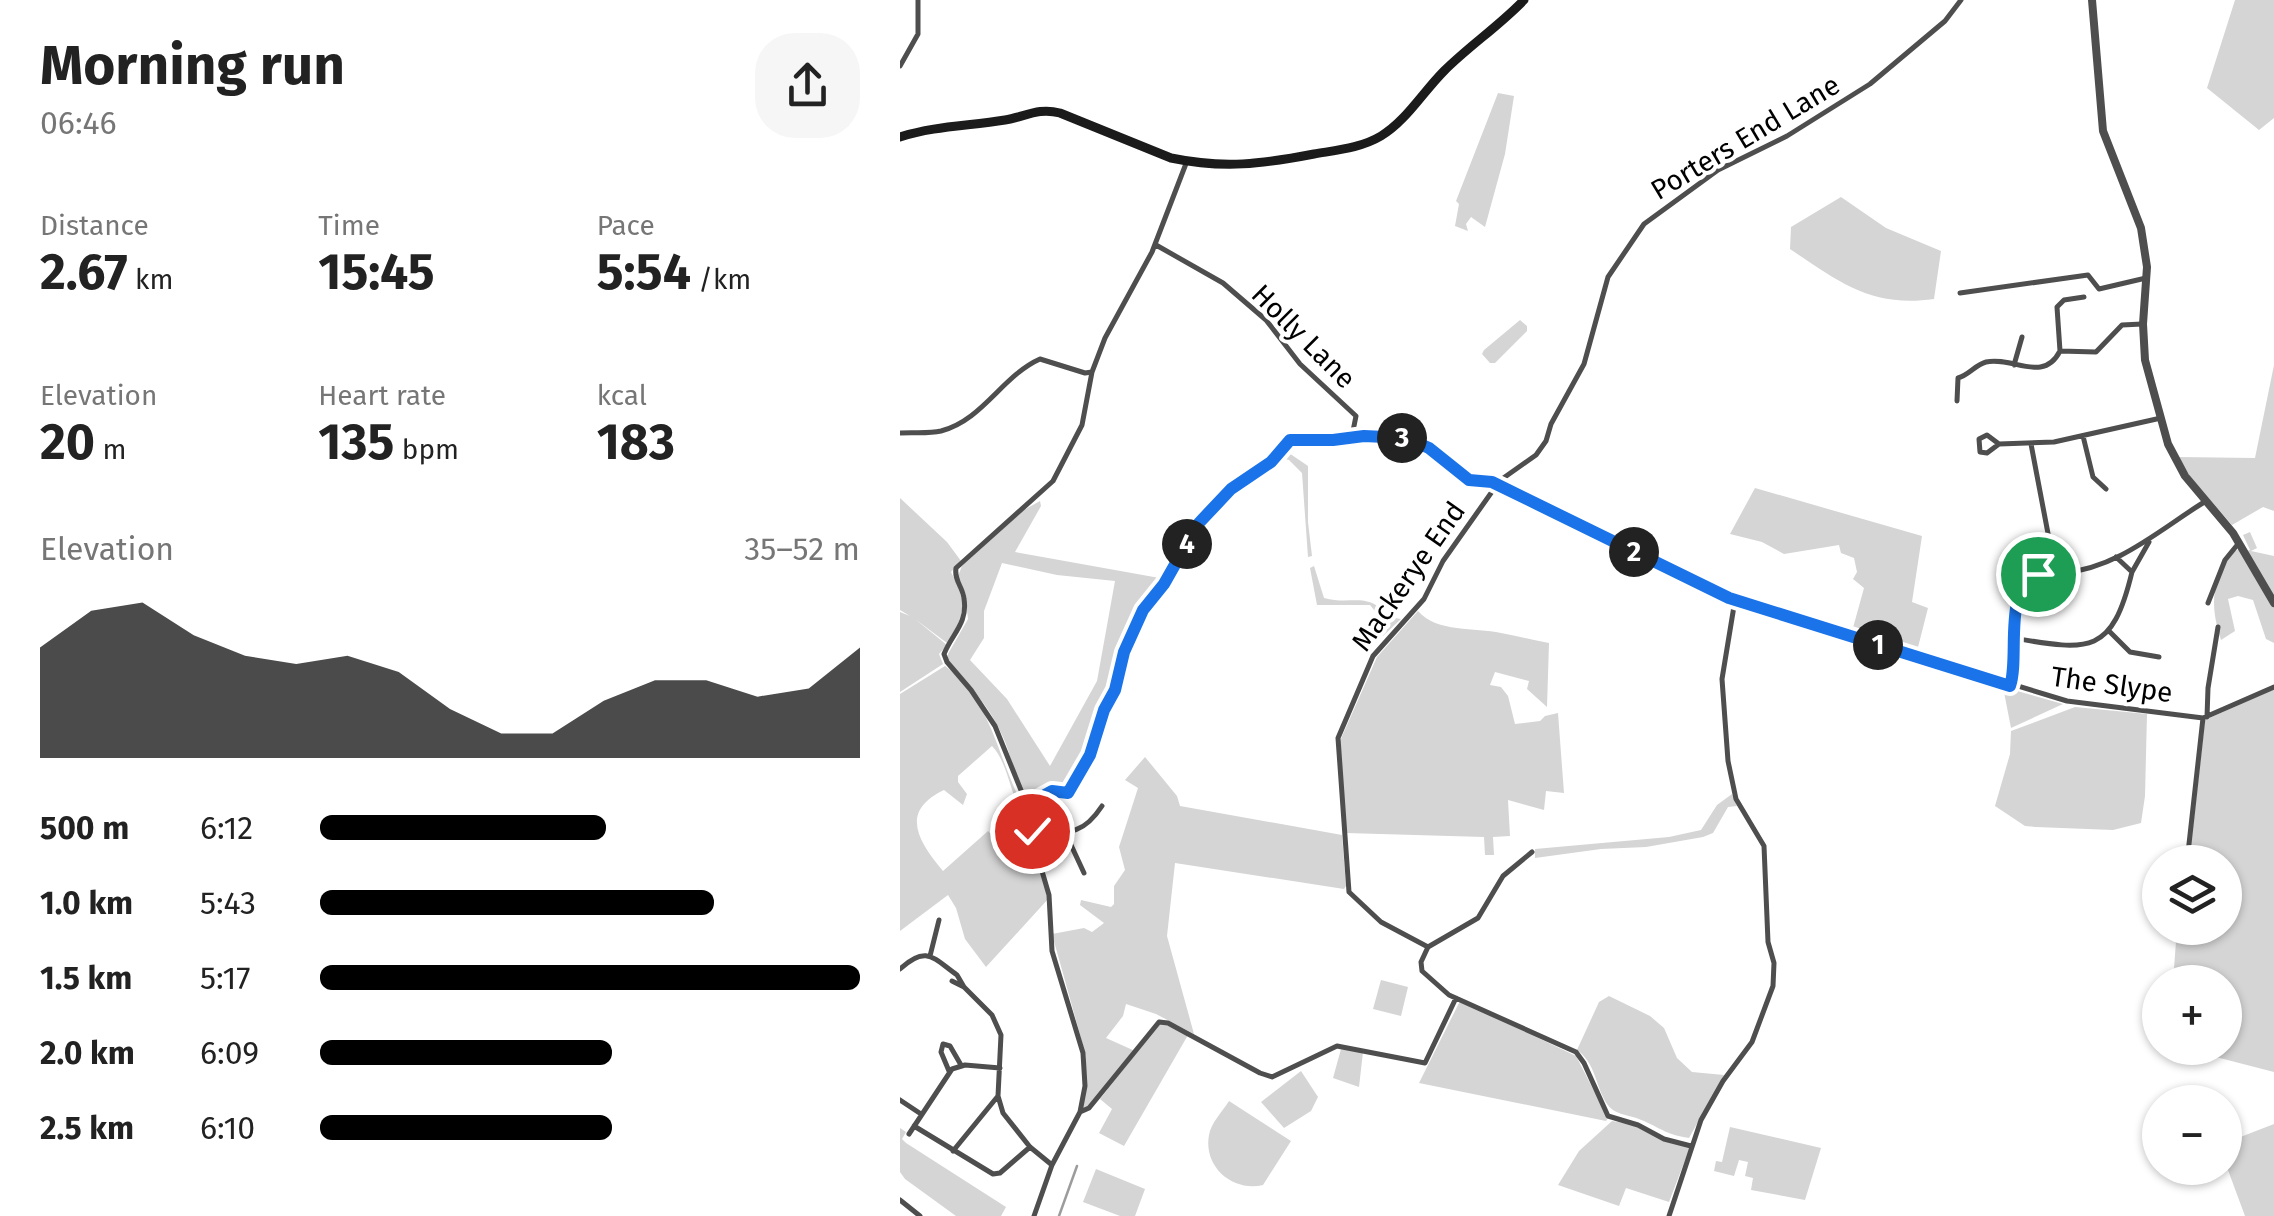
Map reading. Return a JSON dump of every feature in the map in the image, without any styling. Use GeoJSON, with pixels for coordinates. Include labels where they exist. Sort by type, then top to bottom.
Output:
{"type":"FeatureCollection","features":[{"type":"Feature","properties":{"kind":"main road"},"geometry":{"type":"LineString","coordinates":[[900,137],[1046,110],[1187,162],[1262,164],[1355,146],[1374,140],[1401,120],[1448,68],[1524,0]]}},
{"type":"Feature","properties":{"kind":"street"},"geometry":{"type":"LineString","coordinates":[[900,66],[918,34],[918,0]]}},
{"type":"Feature","properties":{"kind":"street","name":"Porters End Lane"},"geometry":{"type":"LineString","coordinates":[[1497,482],[1536,455],[1546,441],[1551,424],[1584,364],[1608,276],[1644,224],[1715,171],[1786,136],[1870,84],[1946,21],[1961,0]]}},
{"type":"Feature","properties":{"kind":"street"},"geometry":{"type":"LineString","coordinates":[[2092,0],[2103,131],[2138,220],[2146,278],[2146,366],[2161,418],[2175,459],[2239,543],[2274,603]]}},
{"type":"Feature","properties":{"kind":"street"},"geometry":{"type":"LineString","coordinates":[[1034,1216],[1052,1165],[1080,1112],[1085,1086],[1083,1053],[1052,950],[1049,895],[1027,820],[1027,805],[986,710],[944,656],[964,617],[963,592],[955,572],[1053,482],[1082,425],[1092,372],[1105,338],[1155,244],[1187,162]]}},
{"type":"Feature","properties":{"kind":"street","name":"Holly Lane"},"geometry":{"type":"LineString","coordinates":[[1155,244],[1223,283],[1266,320],[1300,364],[1356,416],[1352,436]]}},
{"type":"Feature","properties":{"kind":"street"},"geometry":{"type":"LineString","coordinates":[[1960,293],[2088,275],[2099,289],[2146,278]]}},
{"type":"Feature","properties":{"kind":"street"},"geometry":{"type":"LineString","coordinates":[[1957,401],[1958,378],[1985,362],[2044,367],[2054,362],[2060,352],[2057,307],[2064,300],[2084,297]]}},
{"type":"Feature","properties":{"kind":"street"},"geometry":{"type":"LineString","coordinates":[[2060,352],[2096,352],[2122,326],[2143,324]]}},
{"type":"Feature","properties":{"kind":"street"},"geometry":{"type":"LineString","coordinates":[[2014,366],[2022,338]]}},
{"type":"Feature","properties":{"kind":"street"},"geometry":{"type":"LineString","coordinates":[[900,432],[939,431],[966,420],[1010,378],[1040,359],[1092,372]]}},
{"type":"Feature","properties":{"kind":"street"},"geometry":{"type":"LineString","coordinates":[[1999,444],[2031,444],[2083,436],[2161,418]]}},
{"type":"Feature","properties":{"kind":"street"},"geometry":{"type":"LineString","coordinates":[[2083,436],[2093,476],[2106,489]]}},
{"type":"Feature","properties":{"kind":"street","name":"The Slype"},"geometry":{"type":"LineString","coordinates":[[1027,805],[1052,791],[1066,794],[1072,790],[1090,755],[1104,710],[1115,690],[1124,652],[1143,610],[1164,584],[1198,524],[1216,503],[1271,462],[1290,440],[1406,438],[1429,448],[1469,480],[1497,482],[1735,600],[2067,702],[2205,718],[2274,687]]}},
{"type":"Feature","properties":{"kind":"street"},"geometry":{"type":"LineString","coordinates":[[2031,444],[2052,574]]}},
{"type":"Feature","properties":{"kind":"street","name":"Mackerye End"},"geometry":{"type":"LineString","coordinates":[[1428,946],[1381,922],[1349,892],[1338,743],[1373,656],[1424,598],[1443,561],[1497,482]]}},
{"type":"Feature","properties":{"kind":"street"},"geometry":{"type":"LineString","coordinates":[[2010,686],[2014,675],[2013,638],[2025,582],[2032,576],[2086,569],[2116,558],[2151,540],[2206,501]]}},
{"type":"Feature","properties":{"kind":"street"},"geometry":{"type":"LineString","coordinates":[[2013,638],[2070,646],[2110,631],[2119,618],[2132,572],[2151,540]]}},
{"type":"Feature","properties":{"kind":"street"},"geometry":{"type":"LineString","coordinates":[[2208,603],[2225,560],[2239,543]]}},
{"type":"Feature","properties":{"kind":"street"},"geometry":{"type":"LineString","coordinates":[[2116,558],[2132,572]]}},
{"type":"Feature","properties":{"kind":"street"},"geometry":{"type":"LineString","coordinates":[[1669,1216],[1714,1095],[1752,1042],[1774,986],[1764,846],[1736,798],[1728,761],[1723,672],[1735,600]]}},
{"type":"Feature","properties":{"kind":"street"},"geometry":{"type":"LineString","coordinates":[[2189,845],[2218,628]]}},
{"type":"Feature","properties":{"kind":"street"},"geometry":{"type":"LineString","coordinates":[[2110,631],[2134,654],[2160,656]]}},
{"type":"Feature","properties":{"kind":"street"},"geometry":{"type":"LineString","coordinates":[[1032,831],[1065,832],[1087,825],[1102,806]]}},
{"type":"Feature","properties":{"kind":"street"},"geometry":{"type":"LineString","coordinates":[[1065,832],[1084,873]]}},
{"type":"Feature","properties":{"kind":"street"},"geometry":{"type":"LineString","coordinates":[[1532,852],[1503,876],[1478,918],[1428,946],[1422,971],[1456,998],[1576,1052],[1602,1106],[1612,1118],[1638,1124],[1664,1140],[1692,1147]]}},
{"type":"Feature","properties":{"kind":"street"},"geometry":{"type":"LineString","coordinates":[[930,956],[939,920]]}},
{"type":"Feature","properties":{"kind":"street"},"geometry":{"type":"LineString","coordinates":[[900,968],[915,957],[930,956],[997,1022],[1002,1035],[998,1096],[1001,1108],[1030,1148],[1052,1165]]}},
{"type":"Feature","properties":{"kind":"street"},"geometry":{"type":"LineString","coordinates":[[1080,1112],[1089,1108],[1160,1022],[1272,1076],[1337,1046],[1425,1063],[1456,998]]}},
{"type":"Feature","properties":{"kind":"street"},"geometry":{"type":"LineString","coordinates":[[949,1071],[940,1052],[943,1044],[949,1045],[961,1065]]}},
{"type":"Feature","properties":{"kind":"street"},"geometry":{"type":"LineString","coordinates":[[909,1134],[949,1071],[961,1065],[1000,1068]]}},
{"type":"Feature","properties":{"kind":"street"},"geometry":{"type":"LineString","coordinates":[[953,1152],[998,1096]]}},
{"type":"Feature","properties":{"kind":"street"},"geometry":{"type":"LineString","coordinates":[[900,1100],[921,1114]]}},
{"type":"Feature","properties":{"kind":"street"},"geometry":{"type":"LineString","coordinates":[[989,1104],[1001,1108]]}},
{"type":"Feature","properties":{"kind":"street"},"geometry":{"type":"LineString","coordinates":[[914,1126],[992,1174],[1000,1173],[1030,1148]]}},
{"type":"Feature","properties":{"kind":"street"},"geometry":{"type":"LineString","coordinates":[[900,1200],[920,1216]]}},
{"type":"Feature","properties":{"kind":"shaded area"},"geometry":{"type":"Polygon","coordinates":[[[2235,0],[2274,0],[2274,118],[2259,130],[2207,88],[2235,0]]]}},
{"type":"Feature","properties":{"kind":"shaded area"},"geometry":{"type":"Polygon","coordinates":[[[1498,93],[1514,96],[1505,154],[1485,227],[1471,217],[1466,224],[1468,231],[1455,226],[1459,204],[1456,201],[1498,93]]]}},
{"type":"Feature","properties":{"kind":"shaded area"},"geometry":{"type":"Polygon","coordinates":[[[1841,197],[1886,228],[1941,251],[1934,299],[1892,300],[1874,296],[1841,282],[1790,249],[1791,227],[1841,197]]]}},
{"type":"Feature","properties":{"kind":"shaded area"},"geometry":{"type":"Polygon","coordinates":[[[1520,320],[1527,331],[1495,363],[1490,363],[1482,354],[1484,350],[1520,320]]]}},
{"type":"Feature","properties":{"kind":"shaded area"},"geometry":{"type":"Polygon","coordinates":[[[2274,365],[2274,511],[2263,507],[2232,525],[2178,457],[2255,458],[2274,365]]]}},
{"type":"Feature","properties":{"kind":"shaded area"},"geometry":{"type":"Polygon","coordinates":[[[1286,451],[1308,466],[1312,556],[1308,557],[1302,473],[1289,460],[1279,457],[1286,451]]]}},
{"type":"Feature","properties":{"kind":"shaded area"},"geometry":{"type":"Polygon","coordinates":[[[1755,488],[1922,536],[1912,602],[1928,608],[1916,655],[1851,635],[1864,588],[1853,579],[1857,572],[1854,558],[1841,553],[1839,545],[1784,554],[1762,542],[1730,534],[1755,488]]]}},
{"type":"Feature","properties":{"kind":"shaded area"},"geometry":{"type":"Polygon","coordinates":[[[900,498],[947,542],[961,561],[951,572],[962,608],[947,643],[915,619],[947,645],[939,654],[943,664],[900,692],[900,612],[910,616],[900,610],[900,498]]]}},
{"type":"Feature","properties":{"kind":"shaded area"},"geometry":{"type":"Polygon","coordinates":[[[1040,501],[1041,506],[1015,552],[1165,579],[1140,611],[1121,651],[1087,756],[1070,789],[1052,788],[1032,800],[1022,788],[992,716],[948,660],[968,619],[958,576],[962,566],[1024,510],[1040,501]],[[1002,563],[984,611],[984,638],[970,660],[1007,699],[1050,766],[1097,681],[1115,581],[1057,575],[1002,563]]]}},
{"type":"Feature","properties":{"kind":"shaded area"},"geometry":{"type":"Polygon","coordinates":[[[2250,532],[2257,548],[2251,551],[2274,556],[2274,599],[2246,551],[2250,550],[2243,535],[2250,532]]]}},
{"type":"Feature","properties":{"kind":"shaded area"},"geometry":{"type":"Polygon","coordinates":[[[2240,549],[2274,607],[2274,643],[2266,639],[2253,600],[2238,596],[2228,599],[2235,631],[2221,640],[2214,606],[2218,576],[2227,554],[2240,549]]]}},
{"type":"Feature","properties":{"kind":"shaded area"},"geometry":{"type":"Polygon","coordinates":[[[1314,566],[1324,598],[1366,601],[1389,617],[1401,619],[1383,636],[1380,617],[1370,605],[1317,605],[1310,568],[1314,566]]]}},
{"type":"Feature","properties":{"kind":"shaded area"},"geometry":{"type":"Polygon","coordinates":[[[1418,611],[1446,626],[1549,643],[1547,707],[1527,689],[1529,681],[1495,672],[1490,685],[1501,687],[1508,696],[1515,724],[1540,721],[1558,713],[1564,793],[1546,791],[1544,810],[1508,800],[1510,836],[1493,837],[1494,855],[1485,855],[1484,837],[1346,833],[1340,741],[1377,657],[1418,611]]]}},
{"type":"Feature","properties":{"kind":"shaded area"},"geometry":{"type":"Polygon","coordinates":[[[945,666],[958,678],[986,718],[1020,801],[1023,812],[1022,824],[1027,820],[1049,898],[986,967],[965,939],[948,895],[900,931],[900,694],[945,666]],[[992,746],[958,776],[967,794],[963,805],[944,790],[930,798],[917,817],[920,837],[943,871],[988,831],[999,843],[1007,842],[1022,815],[992,746]]]}},
{"type":"Feature","properties":{"kind":"shaded area"},"geometry":{"type":"Polygon","coordinates":[[[2003,687],[2063,704],[2011,728],[2003,687]]]}},
{"type":"Feature","properties":{"kind":"shaded area"},"geometry":{"type":"Polygon","coordinates":[[[2274,689],[2274,1072],[2242,1064],[2242,965],[2174,965],[2176,945],[2242,945],[2242,845],[2191,845],[2205,720],[2274,689]]]}},
{"type":"Feature","properties":{"kind":"shaded area"},"geometry":{"type":"Polygon","coordinates":[[[2075,707],[2147,714],[2141,823],[2113,830],[2025,826],[1995,806],[2010,754],[2011,731],[2075,707]]]}},
{"type":"Feature","properties":{"kind":"shaded area"},"geometry":{"type":"Polygon","coordinates":[[[1145,757],[1177,796],[1180,806],[1342,835],[1346,886],[1344,889],[1175,863],[1167,936],[1194,1034],[1126,1004],[1123,1016],[1106,1038],[1135,1051],[1087,1108],[1082,1109],[1086,1056],[1052,934],[1084,928],[1092,932],[1104,923],[1080,905],[1081,900],[1111,907],[1114,904],[1114,886],[1125,870],[1119,847],[1138,788],[1125,780],[1145,757]]]}},
{"type":"Feature","properties":{"kind":"shaded area"},"geometry":{"type":"Polygon","coordinates":[[[1732,794],[1737,806],[1728,807],[1713,833],[1703,837],[1535,858],[1535,849],[1669,837],[1701,830],[1717,805],[1732,794]]]}},
{"type":"Feature","properties":{"kind":"shaded area"},"geometry":{"type":"Polygon","coordinates":[[[1381,980],[1408,987],[1401,1016],[1373,1009],[1381,980]]]}},
{"type":"Feature","properties":{"kind":"shaded area"},"geometry":{"type":"Polygon","coordinates":[[[1609,996],[1650,1016],[1664,1028],[1677,1058],[1692,1072],[1724,1075],[1689,1138],[1616,1112],[1604,1099],[1591,1066],[1577,1050],[1599,1002],[1609,996]]]}},
{"type":"Feature","properties":{"kind":"shaded area"},"geometry":{"type":"Polygon","coordinates":[[[1460,1001],[1576,1056],[1608,1118],[1606,1121],[1419,1083],[1460,1001]]]}},
{"type":"Feature","properties":{"kind":"shaded area"},"geometry":{"type":"Polygon","coordinates":[[[1159,1024],[1188,1035],[1124,1146],[1099,1133],[1112,1109],[1100,1099],[1159,1024]]]}},
{"type":"Feature","properties":{"kind":"shaded area"},"geometry":{"type":"Polygon","coordinates":[[[1341,1049],[1363,1052],[1359,1087],[1333,1078],[1341,1049]]]}},
{"type":"Feature","properties":{"kind":"shaded area"},"geometry":{"type":"Polygon","coordinates":[[[1301,1071],[1318,1097],[1311,1111],[1284,1128],[1261,1102],[1301,1071]]]}},
{"type":"Feature","properties":{"kind":"shaded area"},"geometry":{"type":"Polygon","coordinates":[[[1229,1101],[1291,1141],[1263,1185],[1231,1181],[1222,1175],[1211,1157],[1210,1131],[1229,1101]]]}},
{"type":"Feature","properties":{"kind":"shaded area"},"geometry":{"type":"Polygon","coordinates":[[[1612,1121],[1632,1124],[1690,1147],[1669,1202],[1626,1188],[1619,1206],[1558,1185],[1579,1151],[1612,1121]]]}},
{"type":"Feature","properties":{"kind":"shaded area"},"geometry":{"type":"Polygon","coordinates":[[[2274,1124],[2274,1216],[2245,1216],[2234,1185],[2242,1185],[2242,1136],[2274,1124]]]}},
{"type":"Feature","properties":{"kind":"shaded area"},"geometry":{"type":"Polygon","coordinates":[[[1730,1127],[1821,1148],[1805,1200],[1751,1190],[1753,1178],[1745,1176],[1748,1162],[1739,1160],[1734,1176],[1714,1171],[1716,1161],[1722,1162],[1730,1127]]]}},
{"type":"Feature","properties":{"kind":"shaded area"},"geometry":{"type":"Polygon","coordinates":[[[900,1128],[906,1132],[902,1139],[906,1143],[1006,1207],[1001,1216],[956,1216],[905,1179],[900,1172],[900,1128]]]}},
{"type":"Feature","properties":{"kind":"shaded area"},"geometry":{"type":"Polygon","coordinates":[[[1096,1169],[1145,1189],[1135,1216],[1120,1216],[1083,1202],[1096,1169]]]}},
{"type":"Feature","properties":{"kind":"waterway"},"geometry":{"type":"LineString","coordinates":[[1059,1216],[1077,1166]]}},
{"type":"Feature","properties":{"kind":"route"},"geometry":{"type":"LineString","coordinates":[[1032,831],[1027,805],[1052,791],[1066,794],[1076,784],[1143,610],[1164,584],[1198,524],[1231,489],[1271,462],[1290,440],[1406,438],[1429,448],[1469,480],[1492,482],[1729,598],[2010,686],[2020,594],[2028,579],[2038,574]]}}]}
